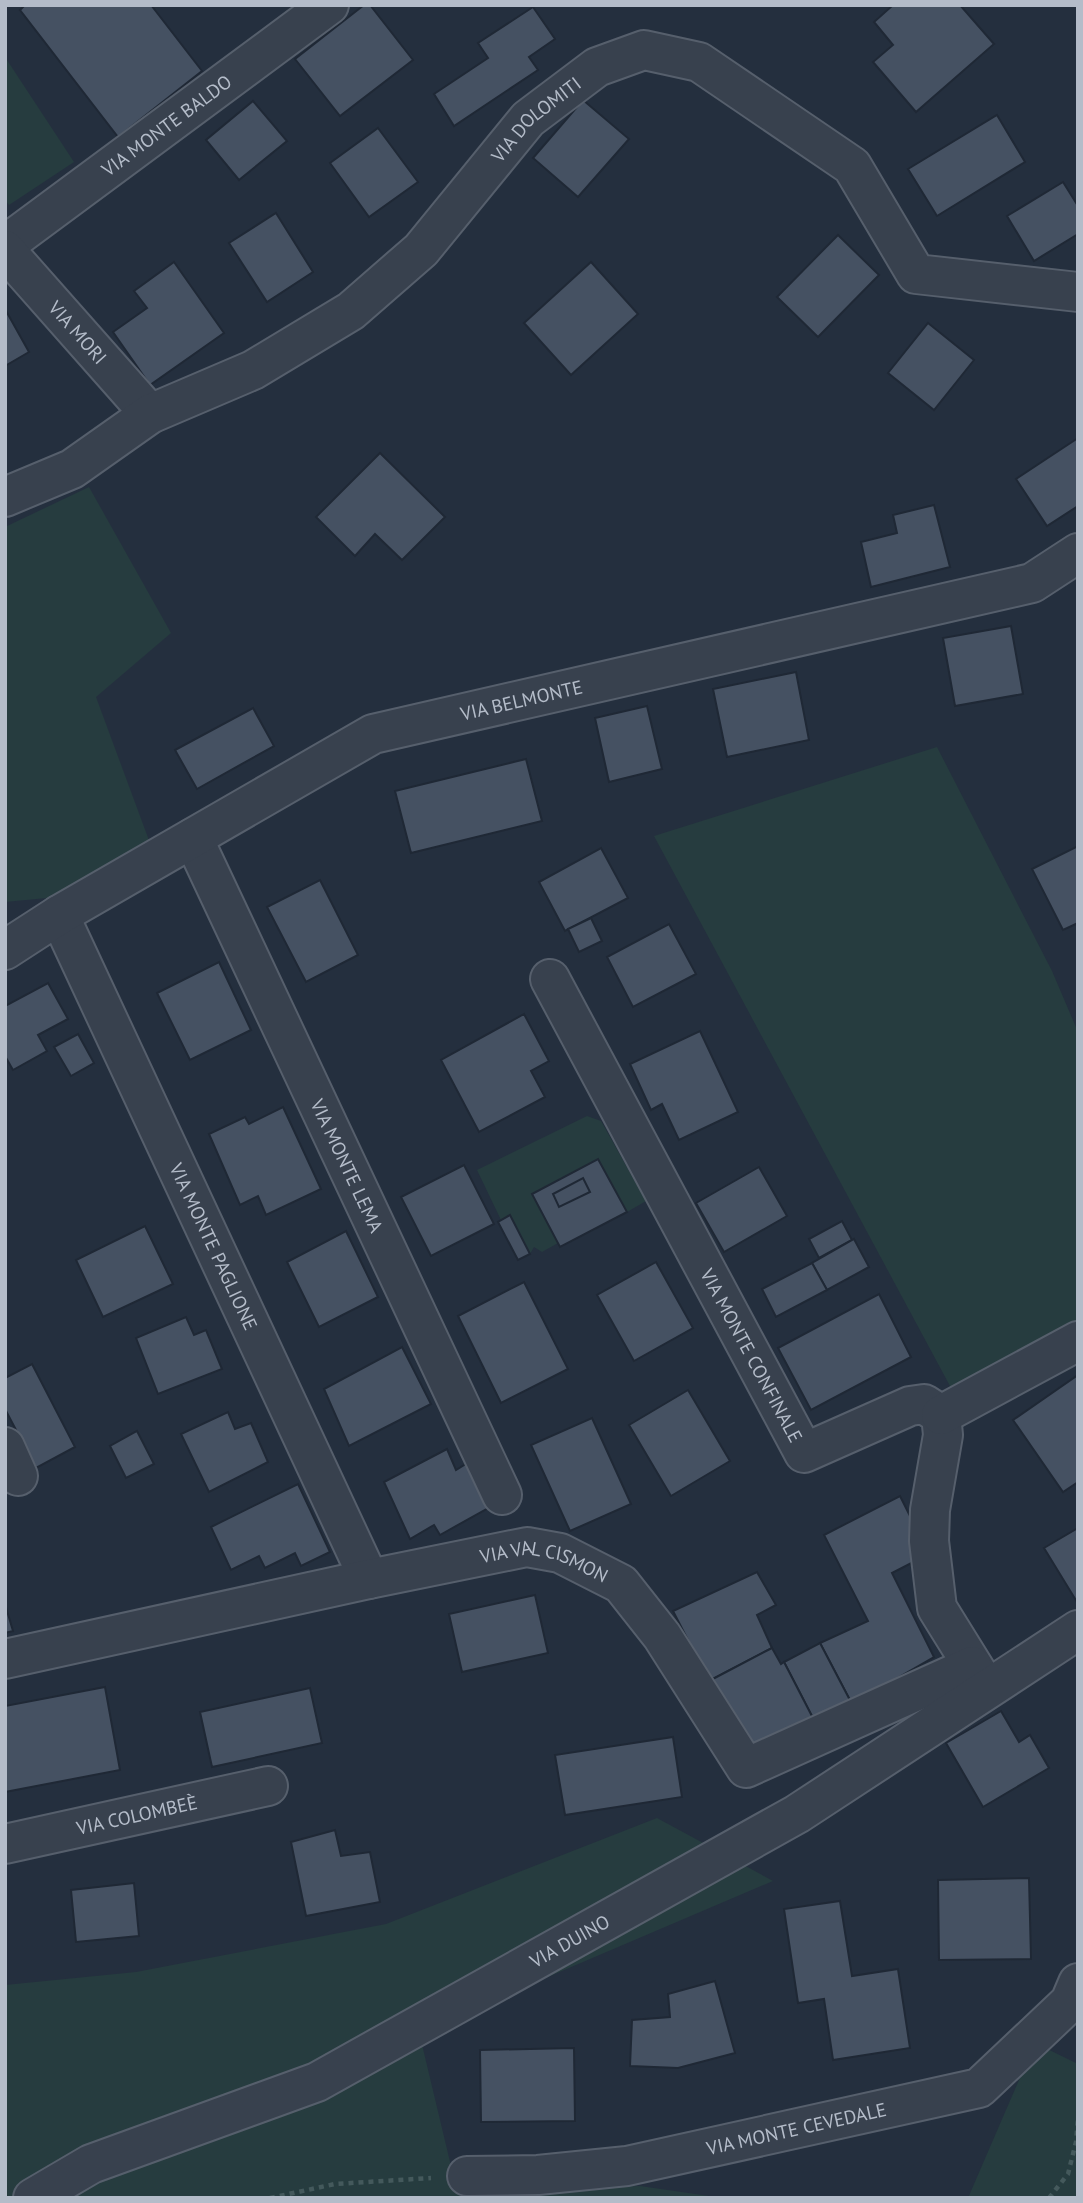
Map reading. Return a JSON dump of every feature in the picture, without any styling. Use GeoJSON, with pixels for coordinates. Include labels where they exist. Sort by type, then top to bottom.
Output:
{"type":"FeatureCollection","features":[{"type":"Feature","properties":{"kind":"street","name":"VIA MONTE BALDO"},"geometry":{"type":"LineString","coordinates":[[5,248],[329,5]]}},
{"type":"Feature","properties":{"kind":"street","name":"VIA DOLOMITI"},"geometry":{"type":"LineString","coordinates":[[5,497],[72,469],[150,414],[253,370],[351,311],[421,250],[528,119],[597,67],[644,50],[699,62],[852,166],[916,274],[1078,292]]}},
{"type":"Feature","properties":{"kind":"street","name":"VIA MORI"},"geometry":{"type":"LineString","coordinates":[[5,248],[150,414]]}},
{"type":"Feature","properties":{"kind":"street","name":"VIA BELMONTE"},"geometry":{"type":"LineString","coordinates":[[5,950],[59,915],[373,734],[1032,583],[1078,552]]}},
{"type":"Feature","properties":{"kind":"street","name":"VIA MONTE LEMA"},"geometry":{"type":"LineString","coordinates":[[192,838],[502,1495]]}},
{"type":"Feature","properties":{"kind":"street","name":"VIA MONTE PAGLIONE"},"geometry":{"type":"LineString","coordinates":[[59,915],[369,1579]]}},
{"type":"Feature","properties":{"kind":"street","name":"VIA MONTE CONFINALE"},"geometry":{"type":"LineString","coordinates":[[550,979],[804,1453],[910,1406],[923,1404],[941,1415]]}},
{"type":"Feature","properties":{"kind":"street"},"geometry":{"type":"LineString","coordinates":[[979,1678],[937,1608],[929,1541],[930,1510],[943,1435],[941,1415],[1078,1340]]}},
{"type":"Feature","properties":{"kind":"street","name":"VIA VAL CISMON"},"geometry":{"type":"LineString","coordinates":[[5,1659],[527,1547],[560,1553],[621,1584],[662,1636],[746,1768],[979,1678]]}},
{"type":"Feature","properties":{"kind":"street","name":"VIA DUINO"},"geometry":{"type":"LineString","coordinates":[[33,2198],[91,2164],[317,2082],[797,1814],[979,1678],[1078,1630]]}},
{"type":"Feature","properties":{"kind":"street","name":"VIA COLOMBEÈ"},"geometry":{"type":"LineString","coordinates":[[5,1844],[268,1786]]}},
{"type":"Feature","properties":{"kind":"street","name":"VIA MONTE CEVEDALE"},"geometry":{"type":"LineString","coordinates":[[467,2176],[538,2175],[627,2166],[979,2088],[1070,2002],[1078,1983]]}},
{"type":"Feature","properties":{"kind":"path"},"geometry":{"type":"LineString","coordinates":[[1049,2198],[1069,2174],[1078,2119]]}},
{"type":"Feature","properties":{"kind":"path"},"geometry":{"type":"LineString","coordinates":[[270,2198],[335,2184],[467,2176]]}},
{"type":"Feature","properties":{"kind":"green space"},"geometry":{"type":"Polygon","coordinates":[[[5,57],[74,162],[9,205],[5,200],[5,57]]]}},
{"type":"Feature","properties":{"kind":"green space"},"geometry":{"type":"Polygon","coordinates":[[[89,487],[171,633],[96,697],[150,843],[72,891],[47,898],[5,902],[5,527],[89,487]]]}},
{"type":"Feature","properties":{"kind":"green space"},"geometry":{"type":"Polygon","coordinates":[[[937,747],[1052,971],[1078,1032],[1078,1329],[957,1399],[654,836],[937,747]]]}},
{"type":"Feature","properties":{"kind":"green space"},"geometry":{"type":"Polygon","coordinates":[[[587,1116],[601,1121],[646,1201],[627,1212],[598,1159],[532,1194],[558,1243],[542,1252],[534,1247],[530,1254],[510,1215],[501,1220],[477,1170],[587,1116]]]}},
{"type":"Feature","properties":{"kind":"green space"},"geometry":{"type":"Polygon","coordinates":[[[657,1818],[773,1881],[419,2032],[457,2191],[640,2186],[723,2198],[5,2198],[5,1985],[136,1972],[386,1924],[657,1818]]]}},
{"type":"Feature","properties":{"kind":"green space"},"geometry":{"type":"Polygon","coordinates":[[[1035,2043],[1078,2064],[1078,2198],[968,2198],[1035,2043]]]}},
{"type":"Feature","properties":{"kind":"building"},"geometry":{"type":"Polygon","coordinates":[[[25,5],[151,5],[202,71],[118,137],[20,10],[25,5]]]}},
{"type":"Feature","properties":{"kind":"building"},"geometry":{"type":"Polygon","coordinates":[[[364,5],[370,5],[413,60],[340,116],[295,59],[364,5]]]}},
{"type":"Feature","properties":{"kind":"building"},"geometry":{"type":"Polygon","coordinates":[[[893,5],[960,5],[994,44],[916,112],[873,62],[893,45],[874,22],[893,5]]]}},
{"type":"Feature","properties":{"kind":"building"},"geometry":{"type":"Polygon","coordinates":[[[533,7],[555,39],[529,57],[538,70],[454,126],[434,94],[488,58],[478,43],[533,7]]]}},
{"type":"Feature","properties":{"kind":"building"},"geometry":{"type":"Polygon","coordinates":[[[583,100],[629,139],[578,197],[533,158],[583,100]]]}},
{"type":"Feature","properties":{"kind":"building"},"geometry":{"type":"Polygon","coordinates":[[[253,101],[287,141],[239,180],[206,140],[253,101]]]}},
{"type":"Feature","properties":{"kind":"building"},"geometry":{"type":"Polygon","coordinates":[[[997,115],[1025,162],[937,216],[908,169],[997,115]]]}},
{"type":"Feature","properties":{"kind":"building"},"geometry":{"type":"Polygon","coordinates":[[[378,128],[418,182],[369,217],[330,163],[378,128]]]}},
{"type":"Feature","properties":{"kind":"building"},"geometry":{"type":"Polygon","coordinates":[[[1063,182],[1078,206],[1078,234],[1034,261],[1007,216],[1063,182]]]}},
{"type":"Feature","properties":{"kind":"building"},"geometry":{"type":"Polygon","coordinates":[[[276,213],[313,272],[267,302],[229,243],[276,213]]]}},
{"type":"Feature","properties":{"kind":"building"},"geometry":{"type":"Polygon","coordinates":[[[838,235],[879,275],[818,337],[777,297],[838,235]]]}},
{"type":"Feature","properties":{"kind":"building"},"geometry":{"type":"Polygon","coordinates":[[[174,262],[224,333],[150,385],[113,332],[147,308],[134,291],[174,262]]]}},
{"type":"Feature","properties":{"kind":"building"},"geometry":{"type":"Polygon","coordinates":[[[591,262],[638,314],[571,375],[524,323],[591,262]]]}},
{"type":"Feature","properties":{"kind":"building"},"geometry":{"type":"Polygon","coordinates":[[[5,309],[29,352],[5,366],[5,309]]]}},
{"type":"Feature","properties":{"kind":"building"},"geometry":{"type":"Polygon","coordinates":[[[928,323],[974,360],[934,410],[888,373],[928,323]]]}},
{"type":"Feature","properties":{"kind":"building"},"geometry":{"type":"Polygon","coordinates":[[[1078,438],[1078,506],[1047,526],[1016,479],[1078,438]]]}},
{"type":"Feature","properties":{"kind":"building"},"geometry":{"type":"Polygon","coordinates":[[[380,453],[445,517],[402,560],[375,534],[355,556],[316,517],[380,453]]]}},
{"type":"Feature","properties":{"kind":"building"},"geometry":{"type":"Polygon","coordinates":[[[934,505],[950,567],[871,587],[861,542],[897,533],[893,515],[934,505]]]}},
{"type":"Feature","properties":{"kind":"building"},"geometry":{"type":"Polygon","coordinates":[[[1011,626],[1023,694],[955,706],[943,638],[1011,626]]]}},
{"type":"Feature","properties":{"kind":"building"},"geometry":{"type":"Polygon","coordinates":[[[796,672],[809,740],[727,757],[713,689],[796,672]]]}},
{"type":"Feature","properties":{"kind":"building"},"geometry":{"type":"Polygon","coordinates":[[[647,706],[662,769],[609,782],[595,718],[647,706]]]}},
{"type":"Feature","properties":{"kind":"building"},"geometry":{"type":"Polygon","coordinates":[[[253,708],[274,746],[197,789],[175,750],[253,708]]]}},
{"type":"Feature","properties":{"kind":"building"},"geometry":{"type":"Polygon","coordinates":[[[526,759],[542,821],[411,853],[395,791],[526,759]]]}},
{"type":"Feature","properties":{"kind":"building"},"geometry":{"type":"Polygon","coordinates":[[[1078,846],[1078,923],[1063,930],[1032,869],[1078,846]]]}},
{"type":"Feature","properties":{"kind":"building"},"geometry":{"type":"Polygon","coordinates":[[[601,848],[628,898],[565,931],[539,882],[601,848]]]}},
{"type":"Feature","properties":{"kind":"building"},"geometry":{"type":"Polygon","coordinates":[[[320,880],[358,955],[306,982],[267,907],[320,880]]]}},
{"type":"Feature","properties":{"kind":"building"},"geometry":{"type":"Polygon","coordinates":[[[591,918],[602,941],[579,952],[568,929],[591,918]]]}},
{"type":"Feature","properties":{"kind":"building"},"geometry":{"type":"Polygon","coordinates":[[[669,924],[696,974],[633,1007],[607,957],[669,924]]]}},
{"type":"Feature","properties":{"kind":"building"},"geometry":{"type":"Polygon","coordinates":[[[219,962],[251,1030],[190,1060],[157,993],[219,962]]]}},
{"type":"Feature","properties":{"kind":"building"},"geometry":{"type":"Polygon","coordinates":[[[48,983],[68,1019],[38,1035],[47,1051],[13,1070],[5,1056],[5,1006],[48,983]]]}},
{"type":"Feature","properties":{"kind":"building"},"geometry":{"type":"Polygon","coordinates":[[[524,1014],[549,1061],[531,1071],[545,1097],[479,1132],[441,1060],[524,1014]]]}},
{"type":"Feature","properties":{"kind":"building"},"geometry":{"type":"Polygon","coordinates":[[[700,1031],[738,1112],[679,1140],[662,1104],[651,1110],[630,1064],[700,1031]]]}},
{"type":"Feature","properties":{"kind":"building"},"geometry":{"type":"Polygon","coordinates":[[[78,1034],[94,1063],[71,1076],[54,1047],[78,1034]]]}},
{"type":"Feature","properties":{"kind":"building"},"geometry":{"type":"Polygon","coordinates":[[[283,1107],[321,1189],[266,1215],[258,1196],[240,1205],[209,1134],[245,1117],[249,1124],[283,1107]]]}},
{"type":"Feature","properties":{"kind":"building"},"geometry":{"type":"Polygon","coordinates":[[[598,1159],[627,1212],[560,1247],[532,1194],[598,1159]]]}},
{"type":"Feature","properties":{"kind":"building"},"geometry":{"type":"Polygon","coordinates":[[[464,1165],[494,1224],[431,1256],[401,1197],[464,1165]]]}},
{"type":"Feature","properties":{"kind":"building"},"geometry":{"type":"Polygon","coordinates":[[[759,1167],[787,1216],[724,1252],[696,1203],[759,1167]]]}},
{"type":"Feature","properties":{"kind":"building"},"geometry":{"type":"Polygon","coordinates":[[[583,1178],[590,1192],[559,1207],[553,1194],[583,1178]]]}},
{"type":"Feature","properties":{"kind":"building"},"geometry":{"type":"Polygon","coordinates":[[[510,1215],[530,1254],[518,1260],[498,1222],[510,1215]]]}},
{"type":"Feature","properties":{"kind":"building"},"geometry":{"type":"Polygon","coordinates":[[[842,1221],[852,1240],[819,1258],[809,1239],[842,1221]]]}},
{"type":"Feature","properties":{"kind":"building"},"geometry":{"type":"Polygon","coordinates":[[[145,1226],[173,1284],[103,1317],[76,1260],[145,1226]]]}},
{"type":"Feature","properties":{"kind":"building"},"geometry":{"type":"Polygon","coordinates":[[[346,1231],[378,1297],[319,1327],[287,1262],[346,1231]]]}},
{"type":"Feature","properties":{"kind":"building"},"geometry":{"type":"Polygon","coordinates":[[[854,1239],[869,1267],[827,1290],[812,1263],[854,1239]]]}},
{"type":"Feature","properties":{"kind":"building"},"geometry":{"type":"Polygon","coordinates":[[[656,1262],[693,1328],[634,1361],[597,1295],[656,1262]]]}},
{"type":"Feature","properties":{"kind":"building"},"geometry":{"type":"Polygon","coordinates":[[[812,1263],[827,1290],[776,1317],[762,1289],[812,1263]]]}},
{"type":"Feature","properties":{"kind":"building"},"geometry":{"type":"Polygon","coordinates":[[[524,1282],[568,1369],[501,1403],[458,1316],[524,1282]]]}},
{"type":"Feature","properties":{"kind":"building"},"geometry":{"type":"Polygon","coordinates":[[[879,1294],[911,1357],[811,1410],[778,1348],[879,1294]]]}},
{"type":"Feature","properties":{"kind":"building"},"geometry":{"type":"Polygon","coordinates":[[[186,1317],[194,1335],[206,1330],[222,1369],[158,1394],[136,1338],[186,1317]]]}},
{"type":"Feature","properties":{"kind":"building"},"geometry":{"type":"Polygon","coordinates":[[[402,1347],[431,1404],[349,1446],[324,1389],[402,1347]]]}},
{"type":"Feature","properties":{"kind":"building"},"geometry":{"type":"Polygon","coordinates":[[[32,1364],[75,1447],[36,1468],[5,1409],[5,1378],[32,1364]]]}},
{"type":"Feature","properties":{"kind":"building"},"geometry":{"type":"Polygon","coordinates":[[[1078,1375],[1078,1482],[1063,1492],[1013,1420],[1078,1375]]]}},
{"type":"Feature","properties":{"kind":"building"},"geometry":{"type":"Polygon","coordinates":[[[688,1390],[730,1461],[671,1496],[629,1425],[688,1390]]]}},
{"type":"Feature","properties":{"kind":"building"},"geometry":{"type":"Polygon","coordinates":[[[228,1412],[235,1429],[251,1423],[268,1462],[209,1492],[181,1434],[228,1412]]]}},
{"type":"Feature","properties":{"kind":"building"},"geometry":{"type":"Polygon","coordinates":[[[592,1418],[631,1504],[570,1531],[531,1445],[592,1418]]]}},
{"type":"Feature","properties":{"kind":"building"},"geometry":{"type":"Polygon","coordinates":[[[137,1431],[154,1464],[126,1478],[110,1446],[137,1431]]]}},
{"type":"Feature","properties":{"kind":"building"},"geometry":{"type":"Polygon","coordinates":[[[447,1449],[456,1470],[469,1462],[490,1507],[440,1535],[434,1525],[410,1539],[384,1482],[447,1449]]]}},
{"type":"Feature","properties":{"kind":"building"},"geometry":{"type":"Polygon","coordinates":[[[298,1484],[330,1552],[301,1566],[295,1553],[265,1568],[259,1556],[231,1570],[211,1527],[298,1484]]]}},
{"type":"Feature","properties":{"kind":"building"},"geometry":{"type":"Polygon","coordinates":[[[900,1496],[929,1554],[892,1573],[934,1657],[852,1704],[820,1643],[868,1621],[824,1535],[900,1496]]]}},
{"type":"Feature","properties":{"kind":"building"},"geometry":{"type":"Polygon","coordinates":[[[1078,1528],[1078,1601],[1077,1602],[1044,1548],[1078,1528]]]}},
{"type":"Feature","properties":{"kind":"building"},"geometry":{"type":"Polygon","coordinates":[[[757,1572],[776,1605],[757,1615],[772,1648],[709,1681],[673,1611],[757,1572]]]}},
{"type":"Feature","properties":{"kind":"building"},"geometry":{"type":"Polygon","coordinates":[[[535,1595],[548,1653],[462,1672],[449,1614],[535,1595]]]}},
{"type":"Feature","properties":{"kind":"building"},"geometry":{"type":"Polygon","coordinates":[[[5,1604],[13,1631],[5,1633],[5,1604]]]}},
{"type":"Feature","properties":{"kind":"building"},"geometry":{"type":"Polygon","coordinates":[[[820,1643],[852,1704],[815,1722],[784,1662],[820,1643]]]}},
{"type":"Feature","properties":{"kind":"building"},"geometry":{"type":"Polygon","coordinates":[[[772,1648],[781,1664],[784,1662],[815,1722],[748,1757],[709,1681],[772,1648]]]}},
{"type":"Feature","properties":{"kind":"building"},"geometry":{"type":"Polygon","coordinates":[[[105,1687],[120,1770],[5,1792],[5,1706],[105,1687]]]}},
{"type":"Feature","properties":{"kind":"building"},"geometry":{"type":"Polygon","coordinates":[[[310,1688],[322,1743],[212,1767],[200,1712],[310,1688]]]}},
{"type":"Feature","properties":{"kind":"building"},"geometry":{"type":"Polygon","coordinates":[[[1001,1711],[1019,1742],[1030,1735],[1049,1768],[983,1807],[946,1743],[1001,1711]]]}},
{"type":"Feature","properties":{"kind":"building"},"geometry":{"type":"Polygon","coordinates":[[[673,1737],[682,1797],[565,1815],[555,1755],[673,1737]]]}},
{"type":"Feature","properties":{"kind":"building"},"geometry":{"type":"Polygon","coordinates":[[[335,1830],[341,1856],[370,1852],[380,1902],[306,1916],[291,1842],[335,1830]]]}},
{"type":"Feature","properties":{"kind":"building"},"geometry":{"type":"Polygon","coordinates":[[[1029,1878],[1031,1959],[939,1960],[938,1880],[1029,1878]]]}},
{"type":"Feature","properties":{"kind":"building"},"geometry":{"type":"Polygon","coordinates":[[[134,1883],[139,1936],[76,1942],[71,1890],[134,1883]]]}},
{"type":"Feature","properties":{"kind":"building"},"geometry":{"type":"Polygon","coordinates":[[[840,1901],[852,1976],[898,1969],[910,2048],[833,2060],[824,1999],[798,2003],[784,1909],[840,1901]]]}},
{"type":"Feature","properties":{"kind":"building"},"geometry":{"type":"Polygon","coordinates":[[[715,1981],[735,2053],[678,2068],[630,2066],[632,2020],[670,2017],[668,1994],[715,1981]]]}},
{"type":"Feature","properties":{"kind":"building"},"geometry":{"type":"Polygon","coordinates":[[[574,2048],[575,2121],[481,2122],[480,2050],[574,2048]]]}}]}
